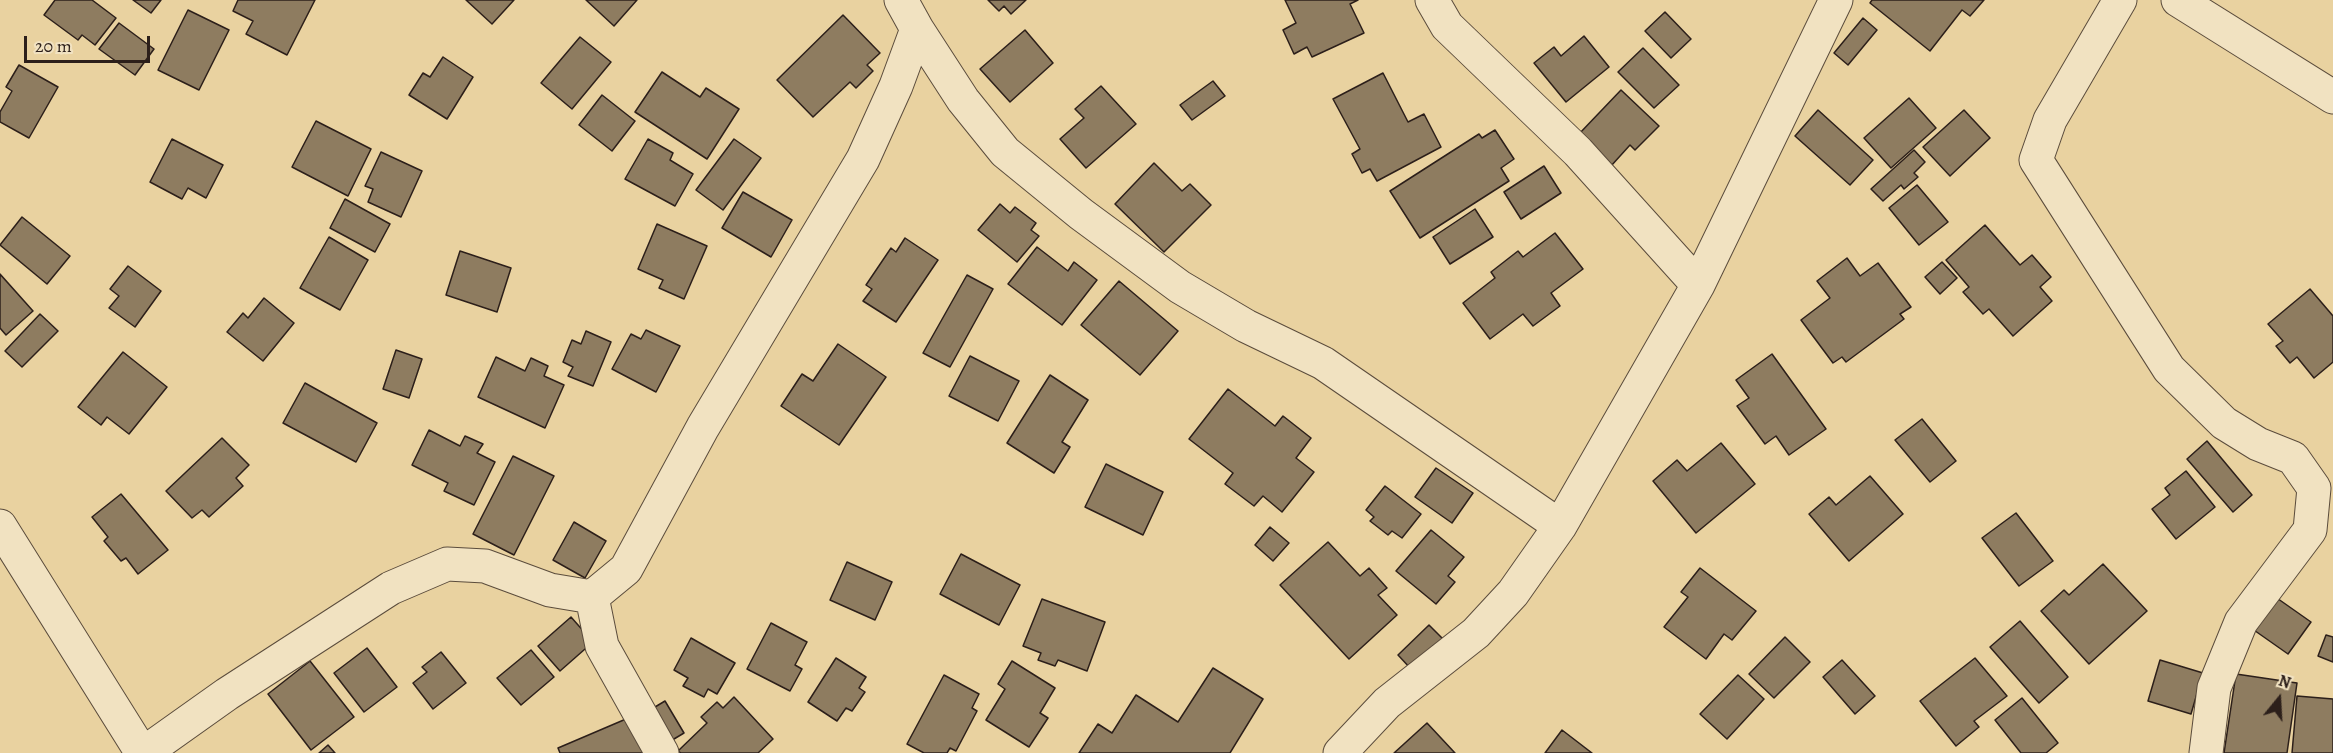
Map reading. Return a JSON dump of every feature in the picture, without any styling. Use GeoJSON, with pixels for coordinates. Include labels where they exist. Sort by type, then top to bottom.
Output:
{"type":"FeatureCollection","features":[{"type":"Feature","properties":{"kind":"street"},"geometry":{"type":"LineString","coordinates":[[901,0],[963,100],[1005,152],[1081,214],[1180,287],[1246,326],[1323,363],[1560,526]]}},
{"type":"Feature","properties":{"kind":"street"},"geometry":{"type":"LineString","coordinates":[[1432,0],[1447,26],[1578,152],[1698,285]]}},
{"type":"Feature","properties":{"kind":"street"},"geometry":{"type":"LineString","coordinates":[[1340,753],[1387,704],[1476,633],[1513,593],[1560,526],[1698,285],[1836,0]]}},
{"type":"Feature","properties":{"kind":"street"},"geometry":{"type":"LineString","coordinates":[[2120,0],[2050,120],[2036,160],[2169,369],[2224,423],[2258,444],[2293,458],[2314,489],[2310,530],[2241,622],[2214,688],[2206,753]]}},
{"type":"Feature","properties":{"kind":"street"},"geometry":{"type":"LineString","coordinates":[[2178,0],[2333,97]]}},
{"type":"Feature","properties":{"kind":"street"},"geometry":{"type":"LineString","coordinates":[[0,526],[143,753],[227,694],[390,588],[447,564],[485,566],[550,590],[592,597],[626,569],[703,427],[863,159],[896,86],[917,29]]}},
{"type":"Feature","properties":{"kind":"street"},"geometry":{"type":"LineString","coordinates":[[592,597],[602,646],[662,753]]}},
{"type":"Feature","properties":{"kind":"building"},"geometry":{"type":"Polygon","coordinates":[[[55,0],[92,0],[116,18],[95,45],[82,35],[78,40],[44,15],[55,0]]]}},
{"type":"Feature","properties":{"kind":"building"},"geometry":{"type":"Polygon","coordinates":[[[133,0],[161,0],[151,13],[133,0]]]}},
{"type":"Feature","properties":{"kind":"building"},"geometry":{"type":"Polygon","coordinates":[[[238,0],[315,0],[287,55],[246,34],[253,21],[233,11],[238,0]]]}},
{"type":"Feature","properties":{"kind":"building"},"geometry":{"type":"Polygon","coordinates":[[[466,0],[514,0],[492,24],[466,0]]]}},
{"type":"Feature","properties":{"kind":"building"},"geometry":{"type":"Polygon","coordinates":[[[586,0],[637,0],[614,26],[586,0]]]}},
{"type":"Feature","properties":{"kind":"building"},"geometry":{"type":"Polygon","coordinates":[[[988,0],[1026,0],[1011,14],[1004,6],[999,11],[988,0]]]}},
{"type":"Feature","properties":{"kind":"building"},"geometry":{"type":"Polygon","coordinates":[[[1285,0],[1358,0],[1350,4],[1364,33],[1312,57],[1307,47],[1294,54],[1283,30],[1296,23],[1285,0]]]}},
{"type":"Feature","properties":{"kind":"building"},"geometry":{"type":"Polygon","coordinates":[[[1872,0],[1984,0],[1970,16],[1962,10],[1930,51],[1870,3],[1872,0]]]}},
{"type":"Feature","properties":{"kind":"building"},"geometry":{"type":"Polygon","coordinates":[[[188,10],[229,30],[199,90],[158,70],[188,10]]]}},
{"type":"Feature","properties":{"kind":"building"},"geometry":{"type":"Polygon","coordinates":[[[1665,12],[1691,39],[1671,58],[1645,31],[1665,12]]]}},
{"type":"Feature","properties":{"kind":"building"},"geometry":{"type":"Polygon","coordinates":[[[843,15],[880,53],[867,65],[873,71],[856,88],[850,82],[813,117],[777,80],[843,15]]]}},
{"type":"Feature","properties":{"kind":"building"},"geometry":{"type":"Polygon","coordinates":[[[1863,18],[1877,30],[1848,65],[1834,53],[1863,18]]]}},
{"type":"Feature","properties":{"kind":"building"},"geometry":{"type":"Polygon","coordinates":[[[119,23],[154,49],[135,75],[99,49],[119,23]]]}},
{"type":"Feature","properties":{"kind":"building"},"geometry":{"type":"Polygon","coordinates":[[[1025,30],[1053,63],[1010,102],[980,69],[1025,30]]]}},
{"type":"Feature","properties":{"kind":"building"},"geometry":{"type":"Polygon","coordinates":[[[1584,36],[1609,67],[1566,102],[1534,63],[1554,47],[1561,56],[1584,36]]]}},
{"type":"Feature","properties":{"kind":"building"},"geometry":{"type":"Polygon","coordinates":[[[580,37],[611,62],[572,109],[541,83],[580,37]]]}},
{"type":"Feature","properties":{"kind":"building"},"geometry":{"type":"Polygon","coordinates":[[[1643,48],[1679,85],[1654,108],[1618,72],[1643,48]]]}},
{"type":"Feature","properties":{"kind":"building"},"geometry":{"type":"Polygon","coordinates":[[[443,57],[473,77],[447,119],[409,95],[423,73],[430,77],[443,57]]]}},
{"type":"Feature","properties":{"kind":"building"},"geometry":{"type":"Polygon","coordinates":[[[19,65],[58,87],[29,138],[0,122],[0,112],[12,91],[6,87],[19,65]]]}},
{"type":"Feature","properties":{"kind":"building"},"geometry":{"type":"Polygon","coordinates":[[[662,72],[700,97],[706,88],[739,109],[707,159],[635,112],[662,72]]]}},
{"type":"Feature","properties":{"kind":"building"},"geometry":{"type":"Polygon","coordinates":[[[1383,73],[1408,122],[1424,114],[1441,147],[1377,181],[1370,169],[1362,173],[1352,154],[1360,149],[1333,99],[1383,73]]]}},
{"type":"Feature","properties":{"kind":"building"},"geometry":{"type":"Polygon","coordinates":[[[1213,81],[1225,96],[1192,120],[1180,105],[1213,81]]]}},
{"type":"Feature","properties":{"kind":"building"},"geometry":{"type":"Polygon","coordinates":[[[1101,86],[1136,124],[1086,168],[1060,139],[1084,118],[1075,109],[1101,86]]]}},
{"type":"Feature","properties":{"kind":"building"},"geometry":{"type":"Polygon","coordinates":[[[1621,90],[1659,126],[1635,150],[1630,145],[1611,166],[1578,135],[1621,90]]]}},
{"type":"Feature","properties":{"kind":"building"},"geometry":{"type":"Polygon","coordinates":[[[602,95],[635,121],[612,151],[579,125],[602,95]]]}},
{"type":"Feature","properties":{"kind":"building"},"geometry":{"type":"Polygon","coordinates":[[[1909,98],[1936,128],[1891,168],[1864,138],[1909,98]]]}},
{"type":"Feature","properties":{"kind":"building"},"geometry":{"type":"Polygon","coordinates":[[[1818,110],[1873,160],[1850,185],[1795,136],[1818,110]]]}},
{"type":"Feature","properties":{"kind":"building"},"geometry":{"type":"Polygon","coordinates":[[[1964,110],[1990,138],[1950,176],[1923,147],[1964,110]]]}},
{"type":"Feature","properties":{"kind":"building"},"geometry":{"type":"Polygon","coordinates":[[[316,121],[371,149],[348,196],[292,167],[316,121]]]}},
{"type":"Feature","properties":{"kind":"building"},"geometry":{"type":"Polygon","coordinates":[[[1495,130],[1514,159],[1501,168],[1509,181],[1420,238],[1390,191],[1479,134],[1482,138],[1495,130]]]}},
{"type":"Feature","properties":{"kind":"building"},"geometry":{"type":"Polygon","coordinates":[[[172,139],[223,165],[206,198],[188,188],[182,199],[150,182],[172,139]]]}},
{"type":"Feature","properties":{"kind":"building"},"geometry":{"type":"Polygon","coordinates":[[[648,139],[673,153],[670,160],[693,174],[675,206],[625,179],[648,139]]]}},
{"type":"Feature","properties":{"kind":"building"},"geometry":{"type":"Polygon","coordinates":[[[734,139],[761,158],[723,210],[696,190],[734,139]]]}},
{"type":"Feature","properties":{"kind":"building"},"geometry":{"type":"Polygon","coordinates":[[[1914,150],[1925,162],[1914,173],[1918,177],[1904,189],[1901,185],[1883,201],[1871,189],[1914,150]]]}},
{"type":"Feature","properties":{"kind":"building"},"geometry":{"type":"Polygon","coordinates":[[[381,152],[422,171],[401,217],[368,202],[373,189],[365,186],[381,152]]]}},
{"type":"Feature","properties":{"kind":"building"},"geometry":{"type":"Polygon","coordinates":[[[1154,163],[1182,191],[1190,184],[1211,205],[1164,252],[1115,204],[1154,163]]]}},
{"type":"Feature","properties":{"kind":"building"},"geometry":{"type":"Polygon","coordinates":[[[1544,166],[1561,193],[1521,219],[1504,192],[1544,166]]]}},
{"type":"Feature","properties":{"kind":"building"},"geometry":{"type":"Polygon","coordinates":[[[1917,185],[1948,222],[1919,245],[1889,208],[1917,185]]]}},
{"type":"Feature","properties":{"kind":"building"},"geometry":{"type":"Polygon","coordinates":[[[743,192],[792,220],[771,257],[722,228],[743,192]]]}},
{"type":"Feature","properties":{"kind":"building"},"geometry":{"type":"Polygon","coordinates":[[[345,199],[390,224],[375,252],[330,228],[345,199]]]}},
{"type":"Feature","properties":{"kind":"building"},"geometry":{"type":"Polygon","coordinates":[[[1000,204],[1010,213],[1015,207],[1036,223],[1031,230],[1039,236],[1017,262],[978,230],[1000,204]]]}},
{"type":"Feature","properties":{"kind":"building"},"geometry":{"type":"Polygon","coordinates":[[[1475,209],[1493,237],[1450,264],[1433,237],[1475,209]]]}},
{"type":"Feature","properties":{"kind":"building"},"geometry":{"type":"Polygon","coordinates":[[[22,217],[70,256],[47,284],[0,245],[22,217]]]}},
{"type":"Feature","properties":{"kind":"building"},"geometry":{"type":"Polygon","coordinates":[[[657,224],[707,246],[684,299],[659,288],[663,280],[638,269],[657,224]]]}},
{"type":"Feature","properties":{"kind":"building"},"geometry":{"type":"Polygon","coordinates":[[[1985,225],[2020,265],[2032,255],[2051,277],[2040,287],[2052,301],[2013,336],[1989,309],[1983,314],[1963,292],[1969,287],[1946,260],[1985,225]]]}},
{"type":"Feature","properties":{"kind":"building"},"geometry":{"type":"Polygon","coordinates":[[[1555,233],[1583,269],[1551,293],[1560,306],[1533,326],[1523,314],[1490,339],[1463,303],[1495,278],[1491,272],[1518,251],[1523,257],[1555,233]]]}},
{"type":"Feature","properties":{"kind":"building"},"geometry":{"type":"Polygon","coordinates":[[[329,237],[368,260],[340,310],[300,288],[329,237]]]}},
{"type":"Feature","properties":{"kind":"building"},"geometry":{"type":"Polygon","coordinates":[[[905,238],[938,260],[896,322],[863,301],[872,289],[866,285],[891,248],[896,252],[905,238]]]}},
{"type":"Feature","properties":{"kind":"building"},"geometry":{"type":"Polygon","coordinates":[[[1037,247],[1068,271],[1074,262],[1097,280],[1062,325],[1008,284],[1037,247]]]}},
{"type":"Feature","properties":{"kind":"building"},"geometry":{"type":"Polygon","coordinates":[[[460,251],[511,268],[497,312],[446,295],[460,251]]]}},
{"type":"Feature","properties":{"kind":"building"},"geometry":{"type":"Polygon","coordinates":[[[1847,258],[1860,276],[1878,263],[1911,307],[1900,314],[1904,319],[1846,362],[1842,357],[1833,363],[1801,320],[1830,298],[1817,281],[1847,258]]]}},
{"type":"Feature","properties":{"kind":"building"},"geometry":{"type":"Polygon","coordinates":[[[1942,262],[1957,278],[1940,294],[1925,277],[1942,262]]]}},
{"type":"Feature","properties":{"kind":"building"},"geometry":{"type":"Polygon","coordinates":[[[128,266],[161,291],[135,327],[109,308],[119,296],[110,289],[128,266]]]}},
{"type":"Feature","properties":{"kind":"building"},"geometry":{"type":"Polygon","coordinates":[[[0,274],[33,311],[6,335],[0,328],[0,274]]]}},
{"type":"Feature","properties":{"kind":"building"},"geometry":{"type":"Polygon","coordinates":[[[967,275],[993,289],[950,367],[923,353],[967,275]]]}},
{"type":"Feature","properties":{"kind":"building"},"geometry":{"type":"Polygon","coordinates":[[[1119,281],[1178,331],[1140,375],[1081,325],[1119,281]]]}},
{"type":"Feature","properties":{"kind":"building"},"geometry":{"type":"Polygon","coordinates":[[[2310,289],[2333,316],[2333,362],[2314,378],[2297,357],[2290,363],[2276,346],[2283,341],[2268,324],[2310,289]]]}},
{"type":"Feature","properties":{"kind":"building"},"geometry":{"type":"Polygon","coordinates":[[[264,298],[294,323],[263,361],[227,332],[243,313],[248,318],[264,298]]]}},
{"type":"Feature","properties":{"kind":"building"},"geometry":{"type":"Polygon","coordinates":[[[40,314],[58,331],[22,367],[5,351],[40,314]]]}},
{"type":"Feature","properties":{"kind":"building"},"geometry":{"type":"Polygon","coordinates":[[[646,330],[680,346],[656,392],[612,369],[631,334],[641,339],[646,330]]]}},
{"type":"Feature","properties":{"kind":"building"},"geometry":{"type":"Polygon","coordinates":[[[586,331],[611,342],[593,386],[568,376],[573,367],[563,362],[572,340],[581,344],[586,331]]]}},
{"type":"Feature","properties":{"kind":"building"},"geometry":{"type":"Polygon","coordinates":[[[838,344],[886,377],[839,445],[781,406],[802,374],[813,381],[838,344]]]}},
{"type":"Feature","properties":{"kind":"building"},"geometry":{"type":"Polygon","coordinates":[[[396,350],[422,359],[409,398],[383,389],[396,350]]]}},
{"type":"Feature","properties":{"kind":"building"},"geometry":{"type":"Polygon","coordinates":[[[123,352],[167,387],[129,434],[107,417],[101,425],[78,407],[123,352]]]}},
{"type":"Feature","properties":{"kind":"building"},"geometry":{"type":"Polygon","coordinates":[[[1772,354],[1826,429],[1789,455],[1776,436],[1765,444],[1737,406],[1749,398],[1736,380],[1772,354]]]}},
{"type":"Feature","properties":{"kind":"building"},"geometry":{"type":"Polygon","coordinates":[[[970,356],[1019,381],[998,421],[949,396],[970,356]]]}},
{"type":"Feature","properties":{"kind":"building"},"geometry":{"type":"Polygon","coordinates":[[[496,357],[525,371],[531,358],[548,366],[544,376],[564,385],[545,428],[478,397],[496,357]]]}},
{"type":"Feature","properties":{"kind":"building"},"geometry":{"type":"Polygon","coordinates":[[[1050,375],[1088,400],[1062,442],[1070,447],[1054,473],[1007,443],[1050,375]]]}},
{"type":"Feature","properties":{"kind":"building"},"geometry":{"type":"Polygon","coordinates":[[[305,383],[377,423],[356,462],[283,423],[305,383]]]}},
{"type":"Feature","properties":{"kind":"building"},"geometry":{"type":"Polygon","coordinates":[[[1228,389],[1275,426],[1283,416],[1311,438],[1296,458],[1314,472],[1282,512],[1263,496],[1254,506],[1225,484],[1233,473],[1189,439],[1228,389]]]}},
{"type":"Feature","properties":{"kind":"building"},"geometry":{"type":"Polygon","coordinates":[[[1922,419],[1956,461],[1930,482],[1895,440],[1922,419]]]}},
{"type":"Feature","properties":{"kind":"building"},"geometry":{"type":"Polygon","coordinates":[[[429,430],[460,446],[465,436],[483,444],[477,453],[495,462],[474,505],[444,491],[448,483],[412,465],[429,430]]]}},
{"type":"Feature","properties":{"kind":"building"},"geometry":{"type":"Polygon","coordinates":[[[222,438],[249,465],[236,478],[243,486],[209,517],[202,510],[192,518],[166,491],[222,438]]]}},
{"type":"Feature","properties":{"kind":"building"},"geometry":{"type":"Polygon","coordinates":[[[2207,441],[2252,495],[2233,512],[2187,459],[2207,441]]]}},
{"type":"Feature","properties":{"kind":"building"},"geometry":{"type":"Polygon","coordinates":[[[1721,443],[1755,484],[1696,533],[1653,481],[1677,460],[1687,471],[1721,443]]]}},
{"type":"Feature","properties":{"kind":"building"},"geometry":{"type":"Polygon","coordinates":[[[513,456],[554,476],[514,555],[473,534],[513,456]]]}},
{"type":"Feature","properties":{"kind":"building"},"geometry":{"type":"Polygon","coordinates":[[[1106,464],[1163,492],[1143,535],[1085,507],[1106,464]]]}},
{"type":"Feature","properties":{"kind":"building"},"geometry":{"type":"Polygon","coordinates":[[[1436,468],[1473,493],[1452,523],[1415,497],[1436,468]]]}},
{"type":"Feature","properties":{"kind":"building"},"geometry":{"type":"Polygon","coordinates":[[[2186,471],[2215,507],[2176,539],[2152,509],[2170,495],[2165,488],[2186,471]]]}},
{"type":"Feature","properties":{"kind":"building"},"geometry":{"type":"Polygon","coordinates":[[[1870,476],[1903,514],[1849,561],[1809,514],[1829,497],[1836,505],[1870,476]]]}},
{"type":"Feature","properties":{"kind":"building"},"geometry":{"type":"Polygon","coordinates":[[[1385,486],[1421,514],[1402,538],[1392,531],[1388,535],[1370,521],[1374,517],[1366,510],[1385,486]]]}},
{"type":"Feature","properties":{"kind":"building"},"geometry":{"type":"Polygon","coordinates":[[[121,494],[168,550],[138,574],[126,558],[121,561],[104,541],[108,537],[92,517],[121,494]]]}},
{"type":"Feature","properties":{"kind":"building"},"geometry":{"type":"Polygon","coordinates":[[[2016,513],[2053,561],[2019,586],[1982,538],[2016,513]]]}},
{"type":"Feature","properties":{"kind":"building"},"geometry":{"type":"Polygon","coordinates":[[[574,522],[606,541],[585,578],[553,560],[574,522]]]}},
{"type":"Feature","properties":{"kind":"building"},"geometry":{"type":"Polygon","coordinates":[[[1270,527],[1289,543],[1273,561],[1255,545],[1270,527]]]}},
{"type":"Feature","properties":{"kind":"building"},"geometry":{"type":"Polygon","coordinates":[[[1431,530],[1464,557],[1448,576],[1455,582],[1436,604],[1396,571],[1431,530]]]}},
{"type":"Feature","properties":{"kind":"building"},"geometry":{"type":"Polygon","coordinates":[[[1328,542],[1360,576],[1369,568],[1387,588],[1378,595],[1397,615],[1349,659],[1280,585],[1328,542]]]}},
{"type":"Feature","properties":{"kind":"building"},"geometry":{"type":"Polygon","coordinates":[[[961,554],[1020,585],[999,625],[940,594],[961,554]]]}},
{"type":"Feature","properties":{"kind":"building"},"geometry":{"type":"Polygon","coordinates":[[[847,562],[892,582],[875,620],[830,600],[847,562]]]}},
{"type":"Feature","properties":{"kind":"building"},"geometry":{"type":"Polygon","coordinates":[[[2103,564],[2147,611],[2089,664],[2041,611],[2064,590],[2069,595],[2103,564]]]}},
{"type":"Feature","properties":{"kind":"building"},"geometry":{"type":"Polygon","coordinates":[[[1700,568],[1756,611],[1732,640],[1724,634],[1706,659],[1664,627],[1688,597],[1681,592],[1700,568]]]}},
{"type":"Feature","properties":{"kind":"building"},"geometry":{"type":"Polygon","coordinates":[[[2274,596],[2311,622],[2288,654],[2251,628],[2274,596]]]}},
{"type":"Feature","properties":{"kind":"building"},"geometry":{"type":"Polygon","coordinates":[[[1042,599],[1105,622],[1087,671],[1058,660],[1055,666],[1038,660],[1041,653],[1023,646],[1042,599]]]}},
{"type":"Feature","properties":{"kind":"building"},"geometry":{"type":"Polygon","coordinates":[[[571,617],[593,642],[560,671],[538,646],[571,617]]]}},
{"type":"Feature","properties":{"kind":"building"},"geometry":{"type":"Polygon","coordinates":[[[2020,621],[2068,677],[2039,703],[1990,647],[2020,621]]]}},
{"type":"Feature","properties":{"kind":"building"},"geometry":{"type":"Polygon","coordinates":[[[771,623],[807,642],[795,665],[802,669],[790,691],[747,669],[771,623]]]}},
{"type":"Feature","properties":{"kind":"building"},"geometry":{"type":"Polygon","coordinates":[[[1429,625],[1443,639],[1411,669],[1398,655],[1429,625]]]}},
{"type":"Feature","properties":{"kind":"building"},"geometry":{"type":"Polygon","coordinates":[[[2326,635],[2333,637],[2333,662],[2318,656],[2326,635]]]}},
{"type":"Feature","properties":{"kind":"building"},"geometry":{"type":"Polygon","coordinates":[[[1785,637],[1810,662],[1774,698],[1749,674],[1785,637]]]}},
{"type":"Feature","properties":{"kind":"building"},"geometry":{"type":"Polygon","coordinates":[[[691,638],[735,663],[717,694],[708,689],[704,697],[683,686],[688,678],[674,670],[691,638]]]}},
{"type":"Feature","properties":{"kind":"building"},"geometry":{"type":"Polygon","coordinates":[[[367,648],[397,687],[364,712],[334,673],[367,648]]]}},
{"type":"Feature","properties":{"kind":"building"},"geometry":{"type":"Polygon","coordinates":[[[531,650],[554,677],[521,705],[497,678],[531,650]]]}},
{"type":"Feature","properties":{"kind":"building"},"geometry":{"type":"Polygon","coordinates":[[[441,652],[466,683],[433,709],[413,683],[427,672],[422,667],[441,652]]]}},
{"type":"Feature","properties":{"kind":"building"},"geometry":{"type":"Polygon","coordinates":[[[836,658],[866,677],[859,688],[865,692],[852,711],[846,708],[837,721],[808,702],[836,658]]]}},
{"type":"Feature","properties":{"kind":"building"},"geometry":{"type":"Polygon","coordinates":[[[1975,658],[2007,696],[1974,721],[1979,727],[1956,746],[1920,701],[1975,658]]]}},
{"type":"Feature","properties":{"kind":"building"},"geometry":{"type":"Polygon","coordinates":[[[1842,660],[1875,696],[1855,714],[1823,677],[1842,660]]]}},
{"type":"Feature","properties":{"kind":"building"},"geometry":{"type":"Polygon","coordinates":[[[2160,660],[2203,673],[2191,714],[2148,701],[2160,660]]]}},
{"type":"Feature","properties":{"kind":"building"},"geometry":{"type":"Polygon","coordinates":[[[310,661],[354,717],[311,750],[268,694],[310,661]]]}},
{"type":"Feature","properties":{"kind":"building"},"geometry":{"type":"Polygon","coordinates":[[[1012,661],[1055,688],[1040,713],[1048,718],[1029,747],[986,720],[1005,689],[998,684],[1012,661]]]}},
{"type":"Feature","properties":{"kind":"building"},"geometry":{"type":"Polygon","coordinates":[[[1213,668],[1263,699],[1230,753],[1079,753],[1098,724],[1112,733],[1136,695],[1178,722],[1213,668]]]}},
{"type":"Feature","properties":{"kind":"building"},"geometry":{"type":"Polygon","coordinates":[[[2236,674],[2297,683],[2287,753],[2224,753],[2236,674]]]}},
{"type":"Feature","properties":{"kind":"building"},"geometry":{"type":"Polygon","coordinates":[[[944,675],[979,694],[972,708],[977,711],[956,751],[950,748],[947,753],[924,753],[907,744],[944,675]]]}},
{"type":"Feature","properties":{"kind":"building"},"geometry":{"type":"Polygon","coordinates":[[[1738,675],[1764,699],[1727,739],[1700,714],[1738,675]]]}},
{"type":"Feature","properties":{"kind":"building"},"geometry":{"type":"Polygon","coordinates":[[[2297,696],[2333,699],[2333,753],[2292,753],[2297,696]]]}},
{"type":"Feature","properties":{"kind":"building"},"geometry":{"type":"Polygon","coordinates":[[[734,697],[773,739],[758,753],[681,753],[678,751],[707,723],[701,717],[717,702],[723,708],[734,697]]]}},
{"type":"Feature","properties":{"kind":"building"},"geometry":{"type":"Polygon","coordinates":[[[2022,698],[2058,743],[2046,753],[2021,753],[1995,720],[2022,698]]]}},
{"type":"Feature","properties":{"kind":"building"},"geometry":{"type":"Polygon","coordinates":[[[665,701],[684,733],[664,745],[645,713],[665,701]]]}},
{"type":"Feature","properties":{"kind":"building"},"geometry":{"type":"Polygon","coordinates":[[[633,716],[649,753],[560,753],[558,748],[633,716]]]}},
{"type":"Feature","properties":{"kind":"building"},"geometry":{"type":"Polygon","coordinates":[[[1427,723],[1455,753],[1394,753],[1427,723]]]}},
{"type":"Feature","properties":{"kind":"building"},"geometry":{"type":"Polygon","coordinates":[[[1562,730],[1592,753],[1545,753],[1562,730]]]}},
{"type":"Feature","properties":{"kind":"building"},"geometry":{"type":"Polygon","coordinates":[[[328,745],[335,753],[319,753],[328,745]]]}}]}
